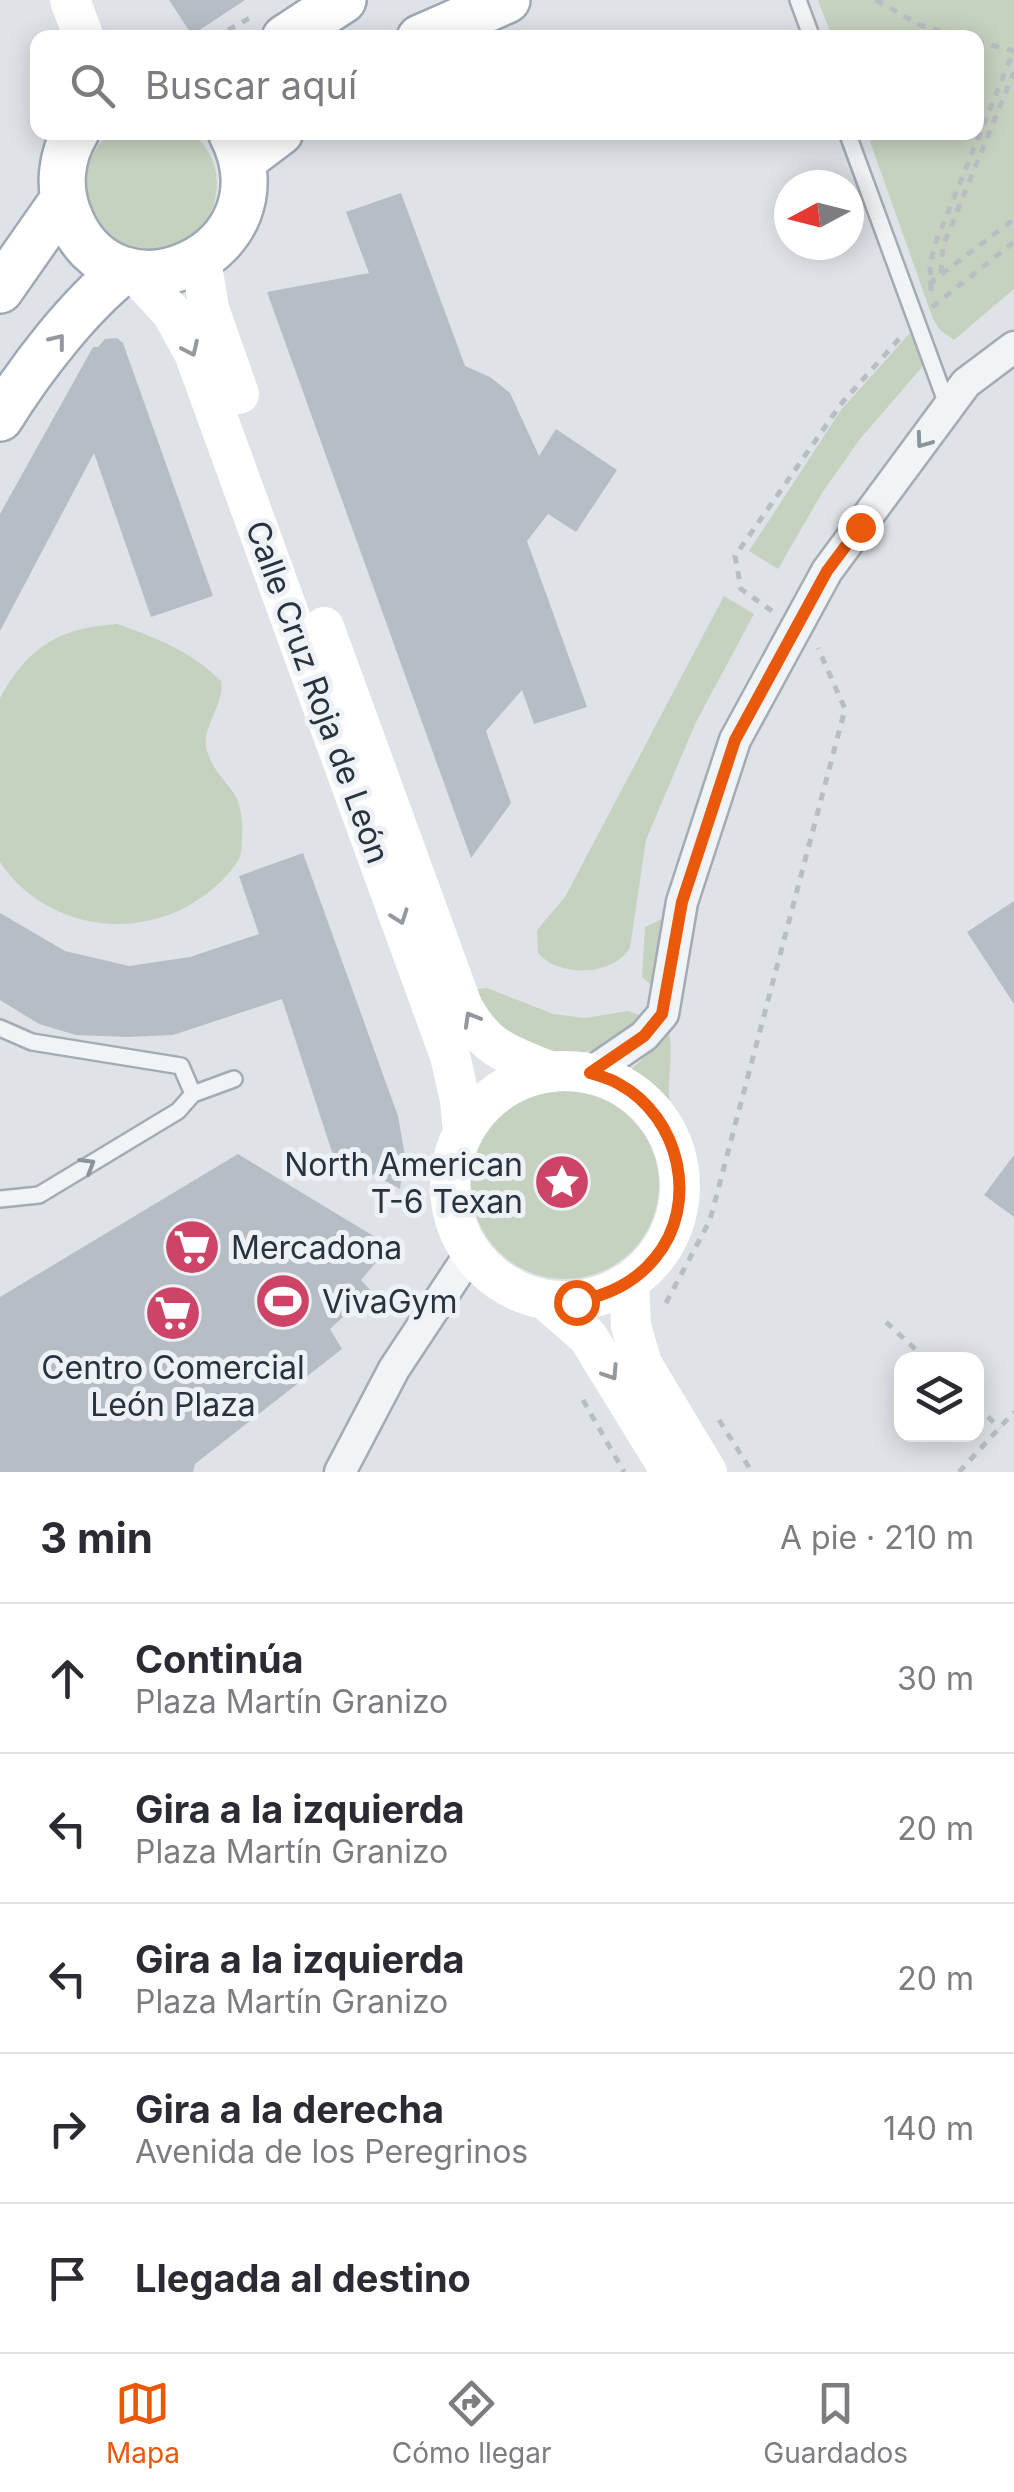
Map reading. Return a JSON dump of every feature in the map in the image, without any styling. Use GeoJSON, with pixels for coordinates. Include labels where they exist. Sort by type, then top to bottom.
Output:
{"type":"FeatureCollection","features":[{"type":"Feature","properties":{"kind":"main road"},"geometry":{"type":"LineString","coordinates":[[70,0],[81,30]]}},
{"type":"Feature","properties":{"kind":"main road"},"geometry":{"type":"LineString","coordinates":[[96,0],[106,30]]}},
{"type":"Feature","properties":{"kind":"main road"},"geometry":{"type":"LineString","coordinates":[[275,23],[343,0]]}},
{"type":"Feature","properties":{"kind":"main road"},"geometry":{"type":"LineString","coordinates":[[438,30],[507,0]]}},
{"type":"Feature","properties":{"kind":"main road"},"geometry":{"type":"LineString","coordinates":[[71,140],[62,172],[63,200],[72,224],[87,245],[129,271],[158,274],[181,269],[222,242],[238,216],[245,186],[237,146]]}},
{"type":"Feature","properties":{"kind":"main road"},"geometry":{"type":"LineString","coordinates":[[0,290],[63,200]]}},
{"type":"Feature","properties":{"kind":"main road","name":"Calle Cruz Roja de León"},"geometry":{"type":"LineString","coordinates":[[201,259],[209,309],[220,342],[462,1005],[474,1028],[496,1050],[549,1071]]}},
{"type":"Feature","properties":{"kind":"main road"},"geometry":{"type":"LineString","coordinates":[[0,418],[67,328],[107,284],[129,271]]}},
{"type":"Feature","properties":{"kind":"main road","name":"Calle Cruz Roja de León"},"geometry":{"type":"LineString","coordinates":[[129,271],[172,312],[194,353],[450,1056],[463,1131]]}},
{"type":"Feature","properties":{"kind":"main road"},"geometry":{"type":"LineString","coordinates":[[549,1071],[590,1073],[619,1084],[644,1102],[664,1126],[676,1155],[680,1186],[674,1224],[656,1257],[628,1283],[604,1296],[576,1302],[547,1301],[518,1292],[491,1276],[470,1254],[455,1225],[449,1193],[451,1161],[463,1131],[484,1102],[514,1082],[549,1071]]}},
{"type":"Feature","properties":{"kind":"main road"},"geometry":{"type":"LineString","coordinates":[[628,1283],[634,1345],[706,1472]]}},
{"type":"Feature","properties":{"kind":"main road"},"geometry":{"type":"LineString","coordinates":[[547,1301],[588,1337],[671,1472]]}},
{"type":"Feature","properties":{"kind":"street"},"geometry":{"type":"LineString","coordinates":[[0,271],[35,240]]}},
{"type":"Feature","properties":{"kind":"street"},"geometry":{"type":"LineString","coordinates":[[590,1073],[644,1036],[662,1014],[682,902],[735,740],[827,571],[966,383],[1014,347]]}},
{"type":"Feature","properties":{"kind":"street"},"geometry":{"type":"LineString","coordinates":[[340,1472],[394,1369],[470,1254]]}},
{"type":"Feature","properties":{"kind":"lane"},"geometry":{"type":"LineString","coordinates":[[798,0],[809,30]]}},
{"type":"Feature","properties":{"kind":"lane"},"geometry":{"type":"LineString","coordinates":[[850,140],[948,407]]}},
{"type":"Feature","properties":{"kind":"lane"},"geometry":{"type":"LineString","coordinates":[[0,1028],[32,1042],[181,1066],[192,1094]]}},
{"type":"Feature","properties":{"kind":"lane"},"geometry":{"type":"LineString","coordinates":[[0,1199],[39,1195],[178,1111],[192,1094],[234,1079]]}},
{"type":"Feature","properties":{"kind":"path"},"geometry":{"type":"LineString","coordinates":[[876,0],[936,30]]}},
{"type":"Feature","properties":{"kind":"path"},"geometry":{"type":"LineString","coordinates":[[247,30],[275,23]]}},
{"type":"Feature","properties":{"kind":"path"},"geometry":{"type":"LineString","coordinates":[[984,44],[1014,51],[984,124]]}},
{"type":"Feature","properties":{"kind":"path"},"geometry":{"type":"LineString","coordinates":[[941,274],[943,246],[1014,72]]}},
{"type":"Feature","properties":{"kind":"path"},"geometry":{"type":"LineString","coordinates":[[935,304],[926,287],[935,244],[978,140]]}},
{"type":"Feature","properties":{"kind":"path"},"geometry":{"type":"LineString","coordinates":[[926,287],[1014,219]]}},
{"type":"Feature","properties":{"kind":"path"},"geometry":{"type":"LineString","coordinates":[[773,611],[741,590],[734,556],[841,404],[935,304],[1014,242]]}},
{"type":"Feature","properties":{"kind":"path"},"geometry":{"type":"LineString","coordinates":[[667,1316],[666,1302],[710,1220],[845,710],[812,636]]}},
{"type":"Feature","properties":{"kind":"path"},"geometry":{"type":"LineString","coordinates":[[886,1322],[918,1352]]}},
{"type":"Feature","properties":{"kind":"path"},"geometry":{"type":"LineString","coordinates":[[984,1413],[1000,1428]]}},
{"type":"Feature","properties":{"kind":"path"},"geometry":{"type":"LineString","coordinates":[[959,1472],[1013,1413]]}},
{"type":"Feature","properties":{"kind":"path"},"geometry":{"type":"LineString","coordinates":[[716,1416],[752,1472]]}},
{"type":"Feature","properties":{"kind":"green space"},"geometry":{"type":"Polygon","coordinates":[[[818,0],[1014,0],[1014,289],[954,340],[933,319],[869,140],[984,140],[984,30],[829,30],[818,0]]]}},
{"type":"Feature","properties":{"kind":"green space"},"geometry":{"type":"Polygon","coordinates":[[[105,140],[198,140],[215,168],[216,194],[209,216],[194,234],[170,249],[146,251],[123,243],[104,227],[91,206],[86,181],[92,156],[105,140]]]}},
{"type":"Feature","properties":{"kind":"green space"},"geometry":{"type":"Polygon","coordinates":[[[910,333],[923,366],[860,439],[822,493],[778,569],[749,551],[841,410],[910,333]]]}},
{"type":"Feature","properties":{"kind":"green space"},"geometry":{"type":"Polygon","coordinates":[[[724,596],[754,614],[696,722],[646,840],[630,948],[622,957],[599,968],[559,967],[538,953],[537,930],[565,897],[724,596]]]}},
{"type":"Feature","properties":{"kind":"green space"},"geometry":{"type":"Polygon","coordinates":[[[117,624],[172,646],[221,681],[206,745],[214,766],[240,807],[242,836],[239,859],[220,883],[202,897],[171,914],[117,924],[64,914],[39,901],[0,862],[0,698],[22,665],[47,643],[78,630],[117,624]]]}},
{"type":"Feature","properties":{"kind":"green space"},"geometry":{"type":"Polygon","coordinates":[[[664,918],[657,990],[642,977],[645,927],[664,918]]]}},
{"type":"Feature","properties":{"kind":"green space"},"geometry":{"type":"Polygon","coordinates":[[[487,988],[553,1014],[585,1018],[628,1011],[646,1017],[606,1045],[591,1051],[562,1052],[532,1045],[491,1025],[477,989],[487,988]]]}},
{"type":"Feature","properties":{"kind":"green space"},"geometry":{"type":"Polygon","coordinates":[[[668,1029],[670,1104],[655,1086],[631,1069],[652,1051],[668,1029]]]}},
{"type":"Feature","properties":{"kind":"green space"},"geometry":{"type":"Polygon","coordinates":[[[565,1091],[601,1099],[631,1119],[651,1149],[659,1185],[651,1221],[631,1251],[601,1271],[565,1279],[529,1271],[499,1251],[479,1221],[471,1185],[479,1149],[499,1119],[529,1099],[565,1091]]]}},
{"type":"Feature","properties":{"kind":"building"},"geometry":{"type":"Polygon","coordinates":[[[169,0],[245,0],[200,30],[189,30],[169,0]]]}},
{"type":"Feature","properties":{"kind":"building"},"geometry":{"type":"Polygon","coordinates":[[[401,193],[465,366],[490,377],[510,393],[539,456],[556,429],[617,470],[576,532],[548,514],[527,541],[587,707],[534,724],[522,690],[486,731],[511,803],[471,858],[267,292],[369,273],[346,212],[401,193]]]}},
{"type":"Feature","properties":{"kind":"building"},"geometry":{"type":"Polygon","coordinates":[[[117,338],[123,343],[213,596],[151,617],[94,453],[0,631],[0,514],[93,347],[105,339],[117,338]]]}},
{"type":"Feature","properties":{"kind":"building"},"geometry":{"type":"Polygon","coordinates":[[[303,853],[398,1116],[405,1156],[400,1189],[332,1152],[282,999],[173,1035],[128,1037],[76,1035],[39,1024],[0,1000],[0,913],[65,951],[129,966],[190,957],[259,934],[239,876],[303,853]]]}},
{"type":"Feature","properties":{"kind":"building"},"geometry":{"type":"Polygon","coordinates":[[[1014,901],[1014,1004],[967,932],[1014,901]]]}},
{"type":"Feature","properties":{"kind":"building","name":"Centro Comercial León Plaza"},"geometry":{"type":"Polygon","coordinates":[[[238,1154],[390,1246],[361,1280],[371,1291],[330,1329],[342,1349],[195,1464],[193,1472],[0,1472],[0,1297],[238,1154]]]}},
{"type":"Feature","properties":{"kind":"building"},"geometry":{"type":"Polygon","coordinates":[[[1014,1155],[1014,1217],[984,1195],[1014,1155]]]}},
{"type":"Feature","properties":{"kind":"place","name":"North American T-6 Texan"},"geometry":{"type":"Point","coordinates":[562,1182]}},
{"type":"Feature","properties":{"kind":"place","name":"Mercadona"},"geometry":{"type":"Point","coordinates":[192,1247]}},
{"type":"Feature","properties":{"kind":"place","name":"VivaGym"},"geometry":{"type":"Point","coordinates":[283,1301]}},
{"type":"Feature","properties":{"kind":"place","name":"Centro Comercial León Plaza"},"geometry":{"type":"Point","coordinates":[173,1313]}},
{"type":"Feature","properties":{"kind":"route"},"geometry":{"type":"LineString","coordinates":[[576,1302],[604,1296],[628,1283],[656,1257],[674,1224],[680,1186],[676,1155],[664,1126],[644,1102],[619,1084],[590,1073],[644,1036],[662,1014],[682,902],[735,740],[827,571],[860,527]]}}]}
